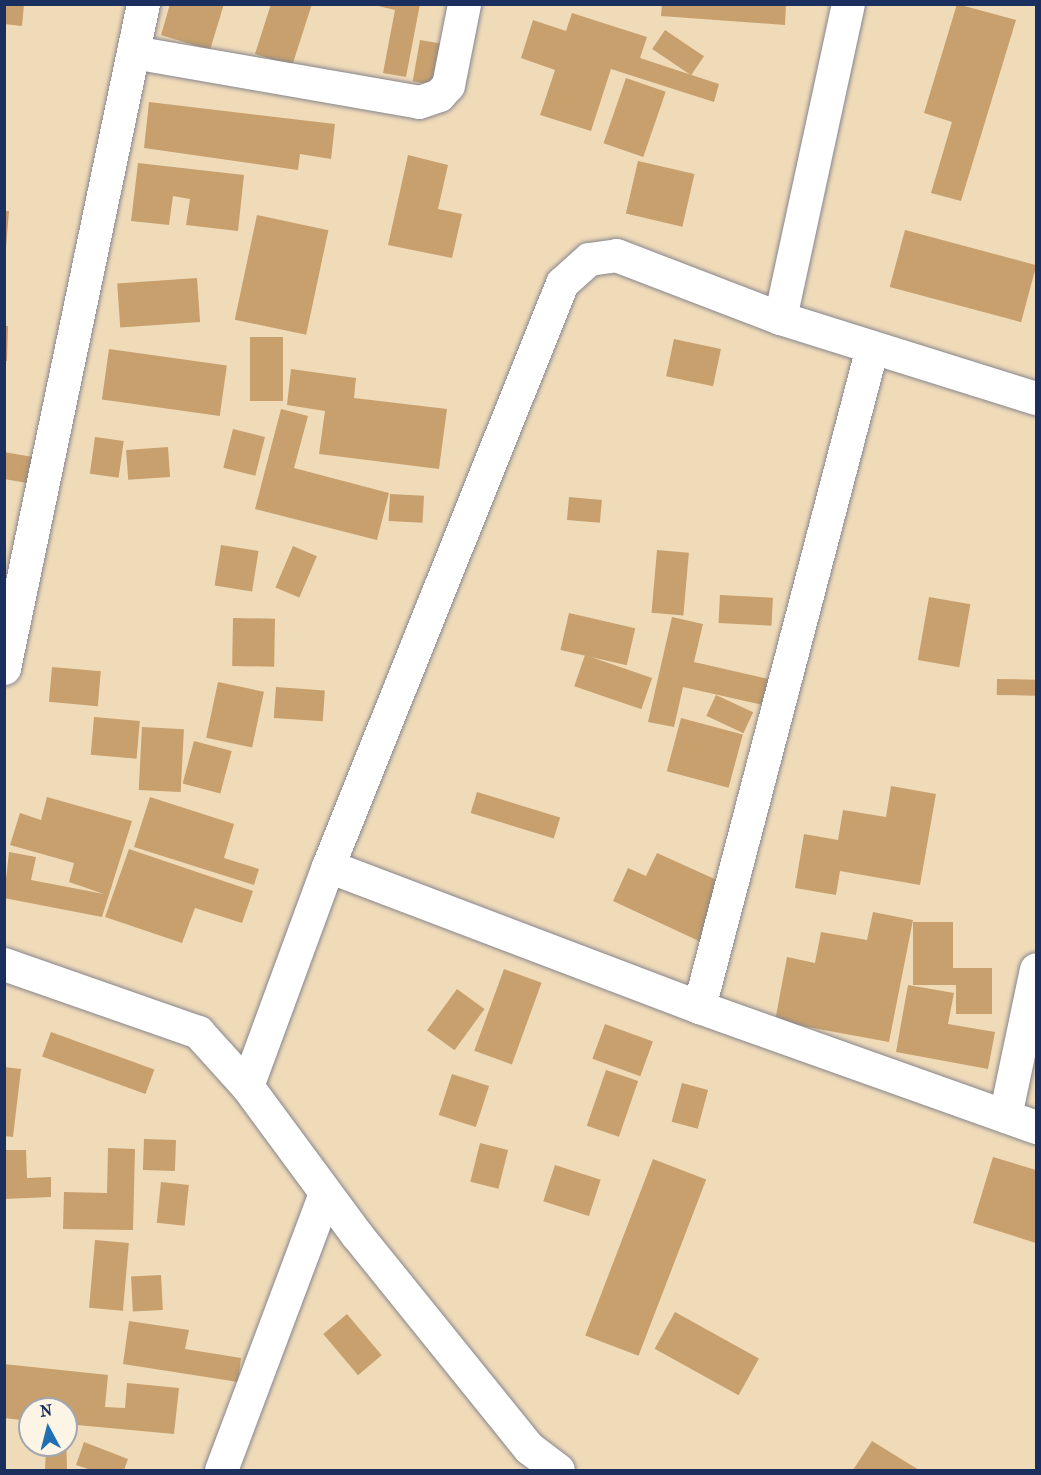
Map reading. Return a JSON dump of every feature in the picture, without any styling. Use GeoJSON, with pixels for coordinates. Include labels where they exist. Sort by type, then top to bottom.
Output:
{"type":"FeatureCollection","features":[{"type":"Feature","properties":{"kind":"street"},"geometry":{"type":"LineString","coordinates":[[4,668],[143,4]]}},
{"type":"Feature","properties":{"kind":"street"},"geometry":{"type":"LineString","coordinates":[[133,52],[419,102],[439,95],[448,85],[464,4]]}},
{"type":"Feature","properties":{"kind":"street"},"geometry":{"type":"LineString","coordinates":[[780,318],[848,4]]}},
{"type":"Feature","properties":{"kind":"street"},"geometry":{"type":"LineString","coordinates":[[247,1086],[328,866],[562,283],[589,259],[616,255],[780,318],[1036,398]]}},
{"type":"Feature","properties":{"kind":"street"},"geometry":{"type":"LineString","coordinates":[[699,1007],[872,347]]}},
{"type":"Feature","properties":{"kind":"street"},"geometry":{"type":"LineString","coordinates":[[328,866],[699,1007],[1036,1127]]}},
{"type":"Feature","properties":{"kind":"street"},"geometry":{"type":"LineString","coordinates":[[4,964],[198,1032],[247,1086],[325,1193],[530,1448],[558,1470]]}},
{"type":"Feature","properties":{"kind":"street"},"geometry":{"type":"LineString","coordinates":[[1005,1116],[1036,969]]}},
{"type":"Feature","properties":{"kind":"street"},"geometry":{"type":"LineString","coordinates":[[221,1470],[325,1193]]}},
{"type":"Feature","properties":{"kind":"building"},"geometry":{"type":"Polygon","coordinates":[[[4,4],[24,4],[22,26],[4,24],[4,4]]]}},
{"type":"Feature","properties":{"kind":"building"},"geometry":{"type":"Polygon","coordinates":[[[170,4],[224,4],[210,50],[161,35],[170,4]]]}},
{"type":"Feature","properties":{"kind":"building"},"geometry":{"type":"Polygon","coordinates":[[[271,4],[312,4],[292,66],[255,54],[271,4]]]}},
{"type":"Feature","properties":{"kind":"building"},"geometry":{"type":"Polygon","coordinates":[[[370,4],[420,4],[406,77],[383,73],[395,10],[370,4]]]}},
{"type":"Feature","properties":{"kind":"building"},"geometry":{"type":"Polygon","coordinates":[[[662,4],[786,4],[785,25],[661,16],[662,4]]]}},
{"type":"Feature","properties":{"kind":"building"},"geometry":{"type":"Polygon","coordinates":[[[957,4],[1016,20],[961,201],[931,193],[952,122],[924,113],[957,4]]]}},
{"type":"Feature","properties":{"kind":"building"},"geometry":{"type":"Polygon","coordinates":[[[572,13],[647,37],[640,58],[719,84],[714,102],[611,69],[591,131],[540,115],[555,70],[521,58],[533,20],[566,31],[572,13]]]}},
{"type":"Feature","properties":{"kind":"building"},"geometry":{"type":"Polygon","coordinates":[[[665,30],[704,56],[691,75],[652,49],[665,30]]]}},
{"type":"Feature","properties":{"kind":"building"},"geometry":{"type":"Polygon","coordinates":[[[420,40],[454,46],[447,87],[413,81],[420,40]]]}},
{"type":"Feature","properties":{"kind":"building"},"geometry":{"type":"Polygon","coordinates":[[[626,78],[666,92],[643,157],[604,143],[626,78]]]}},
{"type":"Feature","properties":{"kind":"building"},"geometry":{"type":"Polygon","coordinates":[[[149,102],[335,124],[331,159],[300,154],[298,170],[144,148],[149,102]]]}},
{"type":"Feature","properties":{"kind":"building"},"geometry":{"type":"Polygon","coordinates":[[[408,155],[448,165],[438,209],[462,214],[452,258],[388,245],[408,155]]]}},
{"type":"Feature","properties":{"kind":"building"},"geometry":{"type":"Polygon","coordinates":[[[638,161],[695,174],[682,227],[626,214],[638,161]]]}},
{"type":"Feature","properties":{"kind":"building"},"geometry":{"type":"Polygon","coordinates":[[[138,163],[244,175],[238,231],[186,225],[190,199],[173,196],[169,225],[131,221],[138,163]]]}},
{"type":"Feature","properties":{"kind":"building"},"geometry":{"type":"Polygon","coordinates":[[[4,211],[9,211],[6,247],[4,247],[4,211]]]}},
{"type":"Feature","properties":{"kind":"building"},"geometry":{"type":"Polygon","coordinates":[[[257,215],[328,230],[306,335],[235,320],[257,215]]]}},
{"type":"Feature","properties":{"kind":"building"},"geometry":{"type":"Polygon","coordinates":[[[905,230],[1036,265],[1021,322],[890,287],[905,230]]]}},
{"type":"Feature","properties":{"kind":"building"},"geometry":{"type":"Polygon","coordinates":[[[197,278],[200,322],[120,327],[117,284],[197,278]]]}},
{"type":"Feature","properties":{"kind":"building"},"geometry":{"type":"Polygon","coordinates":[[[4,326],[8,326],[7,361],[4,361],[4,326]]]}},
{"type":"Feature","properties":{"kind":"building"},"geometry":{"type":"Polygon","coordinates":[[[250,337],[283,337],[283,401],[250,401],[250,337]]]}},
{"type":"Feature","properties":{"kind":"building"},"geometry":{"type":"Polygon","coordinates":[[[674,339],[721,349],[713,386],[666,376],[674,339]]]}},
{"type":"Feature","properties":{"kind":"building"},"geometry":{"type":"Polygon","coordinates":[[[109,349],[227,366],[220,416],[102,400],[109,349]]]}},
{"type":"Feature","properties":{"kind":"building"},"geometry":{"type":"Polygon","coordinates":[[[291,369],[356,378],[354,398],[447,409],[439,469],[319,454],[325,411],[287,405],[291,369]]]}},
{"type":"Feature","properties":{"kind":"building"},"geometry":{"type":"Polygon","coordinates":[[[281,409],[308,416],[294,468],[389,493],[377,540],[255,509],[281,409]]]}},
{"type":"Feature","properties":{"kind":"building"},"geometry":{"type":"Polygon","coordinates":[[[233,429],[265,437],[255,476],[223,468],[233,429]]]}},
{"type":"Feature","properties":{"kind":"building"},"geometry":{"type":"Polygon","coordinates":[[[95,437],[124,441],[119,478],[90,474],[95,437]]]}},
{"type":"Feature","properties":{"kind":"building"},"geometry":{"type":"Polygon","coordinates":[[[168,447],[170,477],[128,480],[126,450],[168,447]]]}},
{"type":"Feature","properties":{"kind":"building"},"geometry":{"type":"Polygon","coordinates":[[[4,452],[33,457],[27,483],[4,479],[4,452]]]}},
{"type":"Feature","properties":{"kind":"building"},"geometry":{"type":"Polygon","coordinates":[[[390,494],[424,496],[423,523],[389,521],[390,494]]]}},
{"type":"Feature","properties":{"kind":"building"},"geometry":{"type":"Polygon","coordinates":[[[569,497],[602,500],[600,523],[567,520],[569,497]]]}},
{"type":"Feature","properties":{"kind":"building"},"geometry":{"type":"Polygon","coordinates":[[[221,545],[259,551],[252,591],[215,585],[221,545]]]}},
{"type":"Feature","properties":{"kind":"building"},"geometry":{"type":"Polygon","coordinates":[[[293,546],[317,556],[299,598],[275,587],[293,546]]]}},
{"type":"Feature","properties":{"kind":"building"},"geometry":{"type":"Polygon","coordinates":[[[657,550],[689,553],[683,616],[652,613],[657,550]]]}},
{"type":"Feature","properties":{"kind":"building"},"geometry":{"type":"Polygon","coordinates":[[[720,595],[773,598],[771,626],[719,623],[720,595]]]}},
{"type":"Feature","properties":{"kind":"building"},"geometry":{"type":"Polygon","coordinates":[[[929,597],[970,604],[959,667],[918,660],[929,597]]]}},
{"type":"Feature","properties":{"kind":"building"},"geometry":{"type":"Polygon","coordinates":[[[569,613],[635,628],[627,665],[560,650],[569,613]]]}},
{"type":"Feature","properties":{"kind":"building"},"geometry":{"type":"Polygon","coordinates":[[[672,617],[703,624],[694,662],[773,680],[767,706],[683,687],[674,727],[648,722],[672,617]]]}},
{"type":"Feature","properties":{"kind":"building"},"geometry":{"type":"Polygon","coordinates":[[[233,618],[275,619],[274,667],[232,666],[233,618]]]}},
{"type":"Feature","properties":{"kind":"building"},"geometry":{"type":"Polygon","coordinates":[[[585,655],[652,678],[641,709],[574,686],[585,655]]]}},
{"type":"Feature","properties":{"kind":"building"},"geometry":{"type":"Polygon","coordinates":[[[52,667],[101,671],[98,706],[49,702],[52,667]]]}},
{"type":"Feature","properties":{"kind":"building"},"geometry":{"type":"Polygon","coordinates":[[[997,679],[1036,680],[1036,696],[997,695],[997,679]]]}},
{"type":"Feature","properties":{"kind":"building"},"geometry":{"type":"Polygon","coordinates":[[[218,682],[264,692],[252,748],[206,738],[218,682]]]}},
{"type":"Feature","properties":{"kind":"building"},"geometry":{"type":"Polygon","coordinates":[[[276,687],[325,690],[323,721],[274,718],[276,687]]]}},
{"type":"Feature","properties":{"kind":"building"},"geometry":{"type":"Polygon","coordinates":[[[716,695],[753,712],[743,733],[706,716],[716,695]]]}},
{"type":"Feature","properties":{"kind":"building"},"geometry":{"type":"Polygon","coordinates":[[[94,717],[140,721],[137,759],[91,755],[94,717]]]}},
{"type":"Feature","properties":{"kind":"building"},"geometry":{"type":"Polygon","coordinates":[[[681,718],[743,735],[729,788],[667,771],[681,718]]]}},
{"type":"Feature","properties":{"kind":"building"},"geometry":{"type":"Polygon","coordinates":[[[142,727],[184,729],[181,792],[139,790],[142,727]]]}},
{"type":"Feature","properties":{"kind":"building"},"geometry":{"type":"Polygon","coordinates":[[[194,741],[232,751],[220,794],[183,784],[194,741]]]}},
{"type":"Feature","properties":{"kind":"building"},"geometry":{"type":"Polygon","coordinates":[[[891,786],[936,794],[920,885],[840,871],[836,895],[795,888],[804,834],[838,840],[843,810],[886,817],[891,786]]]}},
{"type":"Feature","properties":{"kind":"building"},"geometry":{"type":"Polygon","coordinates":[[[477,792],[560,817],[554,838],[471,813],[477,792]]]}},
{"type":"Feature","properties":{"kind":"building"},"geometry":{"type":"Polygon","coordinates":[[[47,797],[132,821],[102,917],[4,898],[9,852],[36,857],[31,880],[104,894],[69,882],[74,863],[10,845],[20,813],[41,820],[47,797]]]}},
{"type":"Feature","properties":{"kind":"building"},"geometry":{"type":"Polygon","coordinates":[[[150,797],[234,824],[224,858],[259,869],[254,885],[134,847],[150,797]]]}},
{"type":"Feature","properties":{"kind":"building"},"geometry":{"type":"Polygon","coordinates":[[[129,849],[253,891],[242,923],[195,908],[182,943],[105,917],[129,849]]]}},
{"type":"Feature","properties":{"kind":"building"},"geometry":{"type":"Polygon","coordinates":[[[657,853],[728,885],[701,942],[613,901],[628,868],[646,876],[657,853]]]}},
{"type":"Feature","properties":{"kind":"building"},"geometry":{"type":"Polygon","coordinates":[[[873,912],[913,920],[889,1042],[775,1021],[787,957],[815,963],[821,932],[867,940],[873,912]]]}},
{"type":"Feature","properties":{"kind":"building"},"geometry":{"type":"Polygon","coordinates":[[[913,922],[953,922],[953,968],[992,968],[992,1014],[956,1014],[956,985],[913,985],[913,922]]]}},
{"type":"Feature","properties":{"kind":"building"},"geometry":{"type":"Polygon","coordinates":[[[504,969],[542,983],[512,1064],[474,1051],[504,969]]]}},
{"type":"Feature","properties":{"kind":"building"},"geometry":{"type":"Polygon","coordinates":[[[908,985],[954,993],[948,1024],[995,1032],[988,1069],[896,1052],[908,985]]]}},
{"type":"Feature","properties":{"kind":"building"},"geometry":{"type":"Polygon","coordinates":[[[457,989],[485,1009],[455,1050],[427,1030],[457,989]]]}},
{"type":"Feature","properties":{"kind":"building"},"geometry":{"type":"Polygon","coordinates":[[[605,1024],[653,1041],[640,1076],[592,1059],[605,1024]]]}},
{"type":"Feature","properties":{"kind":"building"},"geometry":{"type":"Polygon","coordinates":[[[51,1032],[154,1070],[145,1094],[42,1056],[51,1032]]]}},
{"type":"Feature","properties":{"kind":"building"},"geometry":{"type":"Polygon","coordinates":[[[4,1067],[21,1069],[13,1137],[4,1136],[4,1067]]]}},
{"type":"Feature","properties":{"kind":"building"},"geometry":{"type":"Polygon","coordinates":[[[606,1070],[638,1081],[619,1137],[587,1126],[606,1070]]]}},
{"type":"Feature","properties":{"kind":"building"},"geometry":{"type":"Polygon","coordinates":[[[452,1074],[489,1086],[476,1127],[439,1115],[452,1074]]]}},
{"type":"Feature","properties":{"kind":"building"},"geometry":{"type":"Polygon","coordinates":[[[682,1083],[708,1090],[698,1129],[672,1122],[682,1083]]]}},
{"type":"Feature","properties":{"kind":"building"},"geometry":{"type":"Polygon","coordinates":[[[144,1139],[176,1140],[175,1171],[143,1170],[144,1139]]]}},
{"type":"Feature","properties":{"kind":"building"},"geometry":{"type":"Polygon","coordinates":[[[480,1143],[508,1150],[498,1189],[470,1182],[480,1143]]]}},
{"type":"Feature","properties":{"kind":"building"},"geometry":{"type":"Polygon","coordinates":[[[108,1148],[135,1149],[133,1230],[63,1229],[64,1192],[107,1193],[108,1148]]]}},
{"type":"Feature","properties":{"kind":"building"},"geometry":{"type":"Polygon","coordinates":[[[4,1150],[26,1150],[27,1178],[51,1177],[51,1197],[4,1199],[4,1150]]]}},
{"type":"Feature","properties":{"kind":"building"},"geometry":{"type":"Polygon","coordinates":[[[993,1157],[1036,1170],[1036,1243],[973,1223],[993,1157]]]}},
{"type":"Feature","properties":{"kind":"building"},"geometry":{"type":"Polygon","coordinates":[[[653,1159],[706,1179],[638,1356],[585,1335],[653,1159]]]}},
{"type":"Feature","properties":{"kind":"building"},"geometry":{"type":"Polygon","coordinates":[[[555,1165],[601,1180],[589,1216],[543,1201],[555,1165]]]}},
{"type":"Feature","properties":{"kind":"building"},"geometry":{"type":"Polygon","coordinates":[[[161,1182],[189,1185],[185,1226],[157,1223],[161,1182]]]}},
{"type":"Feature","properties":{"kind":"building"},"geometry":{"type":"Polygon","coordinates":[[[95,1240],[129,1243],[123,1311],[89,1308],[95,1240]]]}},
{"type":"Feature","properties":{"kind":"building"},"geometry":{"type":"Polygon","coordinates":[[[161,1275],[163,1310],[133,1312],[131,1277],[161,1275]]]}},
{"type":"Feature","properties":{"kind":"building"},"geometry":{"type":"Polygon","coordinates":[[[675,1312],[759,1359],[739,1395],[655,1349],[675,1312]]]}},
{"type":"Feature","properties":{"kind":"building"},"geometry":{"type":"Polygon","coordinates":[[[347,1314],[382,1355],[358,1375],[323,1334],[347,1314]]]}},
{"type":"Feature","properties":{"kind":"building"},"geometry":{"type":"Polygon","coordinates":[[[129,1321],[189,1330],[185,1349],[241,1358],[238,1382],[123,1364],[129,1321]]]}},
{"type":"Feature","properties":{"kind":"building"},"geometry":{"type":"Polygon","coordinates":[[[4,1364],[108,1375],[105,1407],[125,1408],[127,1383],[179,1388],[174,1434],[78,1425],[78,1397],[18,1397],[18,1420],[4,1418],[4,1364]]]}},
{"type":"Feature","properties":{"kind":"building"},"geometry":{"type":"Polygon","coordinates":[[[872,1441],[919,1470],[853,1470],[872,1441]]]}},
{"type":"Feature","properties":{"kind":"building"},"geometry":{"type":"Polygon","coordinates":[[[84,1442],[128,1459],[124,1470],[91,1470],[76,1465],[84,1442]]]}},
{"type":"Feature","properties":{"kind":"building"},"geometry":{"type":"Polygon","coordinates":[[[46,1457],[67,1457],[67,1470],[45,1470],[46,1457]]]}}]}
